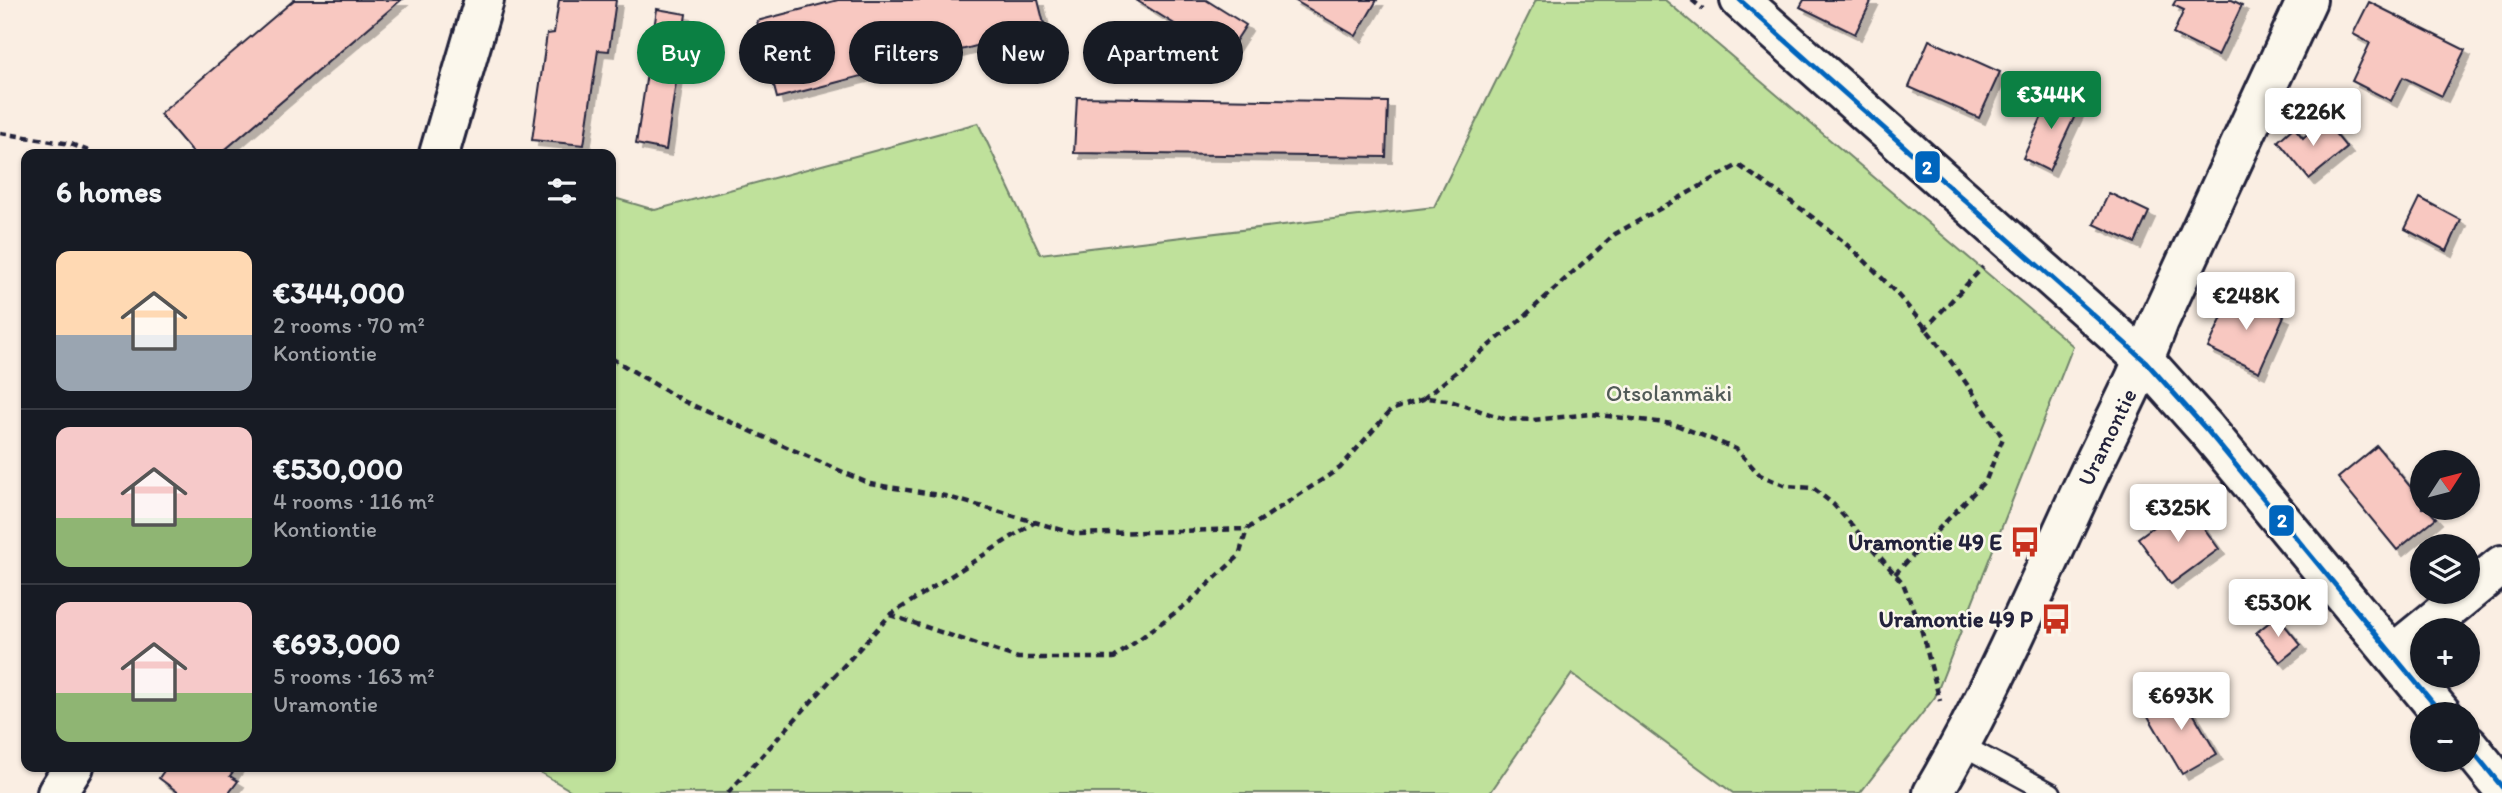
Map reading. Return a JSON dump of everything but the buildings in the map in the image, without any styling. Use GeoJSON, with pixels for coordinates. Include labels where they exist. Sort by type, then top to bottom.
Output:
{"type":"FeatureCollection","features":[{"type":"Feature","properties":{"kind":"street"},"geometry":{"type":"LineString","coordinates":[[440,149],[484,0]]}},
{"type":"Feature","properties":{"kind":"street","name":"Uramontie"},"geometry":{"type":"LineString","coordinates":[[1933,793],[1999,674],[2109,430],[2145,361],[2159,321],[2307,0]]}},
{"type":"Feature","properties":{"kind":"street"},"geometry":{"type":"LineString","coordinates":[[1727,9],[2145,361],[2432,702]]}},
{"type":"Feature","properties":{"kind":"street"},"geometry":{"type":"LineString","coordinates":[[2393,654],[2502,565]]}},
{"type":"Feature","properties":{"kind":"street"},"geometry":{"type":"LineString","coordinates":[[2480,760],[2502,787]]}},
{"type":"Feature","properties":{"kind":"street"},"geometry":{"type":"LineString","coordinates":[[57,793],[70,772]]}},
{"type":"Feature","properties":{"kind":"lane"},"geometry":{"type":"LineString","coordinates":[[1960,744],[2051,793]]}},
{"type":"Feature","properties":{"kind":"path"},"geometry":{"type":"LineString","coordinates":[[1692,0],[1727,9]]}},
{"type":"Feature","properties":{"kind":"path"},"geometry":{"type":"LineString","coordinates":[[0,133],[71,144],[84,149]]}},
{"type":"Feature","properties":{"kind":"path"},"geometry":{"type":"LineString","coordinates":[[1421,400],[1518,322],[1615,234],[1738,166],[1801,208],[1874,269],[1961,373],[2003,438],[1986,480],[1895,574]]}},
{"type":"Feature","properties":{"kind":"path"},"geometry":{"type":"LineString","coordinates":[[1924,330],[1988,261]]}},
{"type":"Feature","properties":{"kind":"path"},"geometry":{"type":"LineString","coordinates":[[616,361],[683,401],[870,484],[945,496],[1076,534],[1247,529],[1339,468],[1391,410],[1421,400],[1447,400],[1505,419],[1533,420],[1591,414],[1674,424],[1703,433],[1736,449],[1760,475],[1786,486],[1813,488],[1833,504],[1903,583],[1922,632],[1941,708]]}},
{"type":"Feature","properties":{"kind":"path"},"geometry":{"type":"LineString","coordinates":[[728,793],[890,615],[1035,522]]}},
{"type":"Feature","properties":{"kind":"path"},"geometry":{"type":"LineString","coordinates":[[890,615],[1018,659],[1114,659],[1188,603],[1239,555],[1247,529]]}},
{"type":"Feature","properties":{"kind":"green space","name":"Otsolanmäki"},"geometry":{"type":"Polygon","coordinates":[[[1536,0],[1665,0],[2073,346],[1935,697],[1860,793],[1733,793],[1572,674],[1490,793],[575,793],[539,772],[616,772],[616,198],[655,210],[978,123],[1040,254],[1434,207],[1536,0]]]}},
{"type":"Feature","properties":{"kind":"transit line","name":"2"},"geometry":{"type":"LineString","coordinates":[[1740,0],[2145,361],[2206,429],[2432,702]]}},
{"type":"Feature","properties":{"kind":"transit line","name":"2"},"geometry":{"type":"LineString","coordinates":[[2480,760],[2502,787]]}},
{"type":"Feature","properties":{"kind":"place","name":"Uramontie 49 E"},"geometry":{"type":"Point","coordinates":[2025,542]}},
{"type":"Feature","properties":{"kind":"place","name":"Uramontie 49 P"},"geometry":{"type":"Point","coordinates":[2056,619]}}]}
